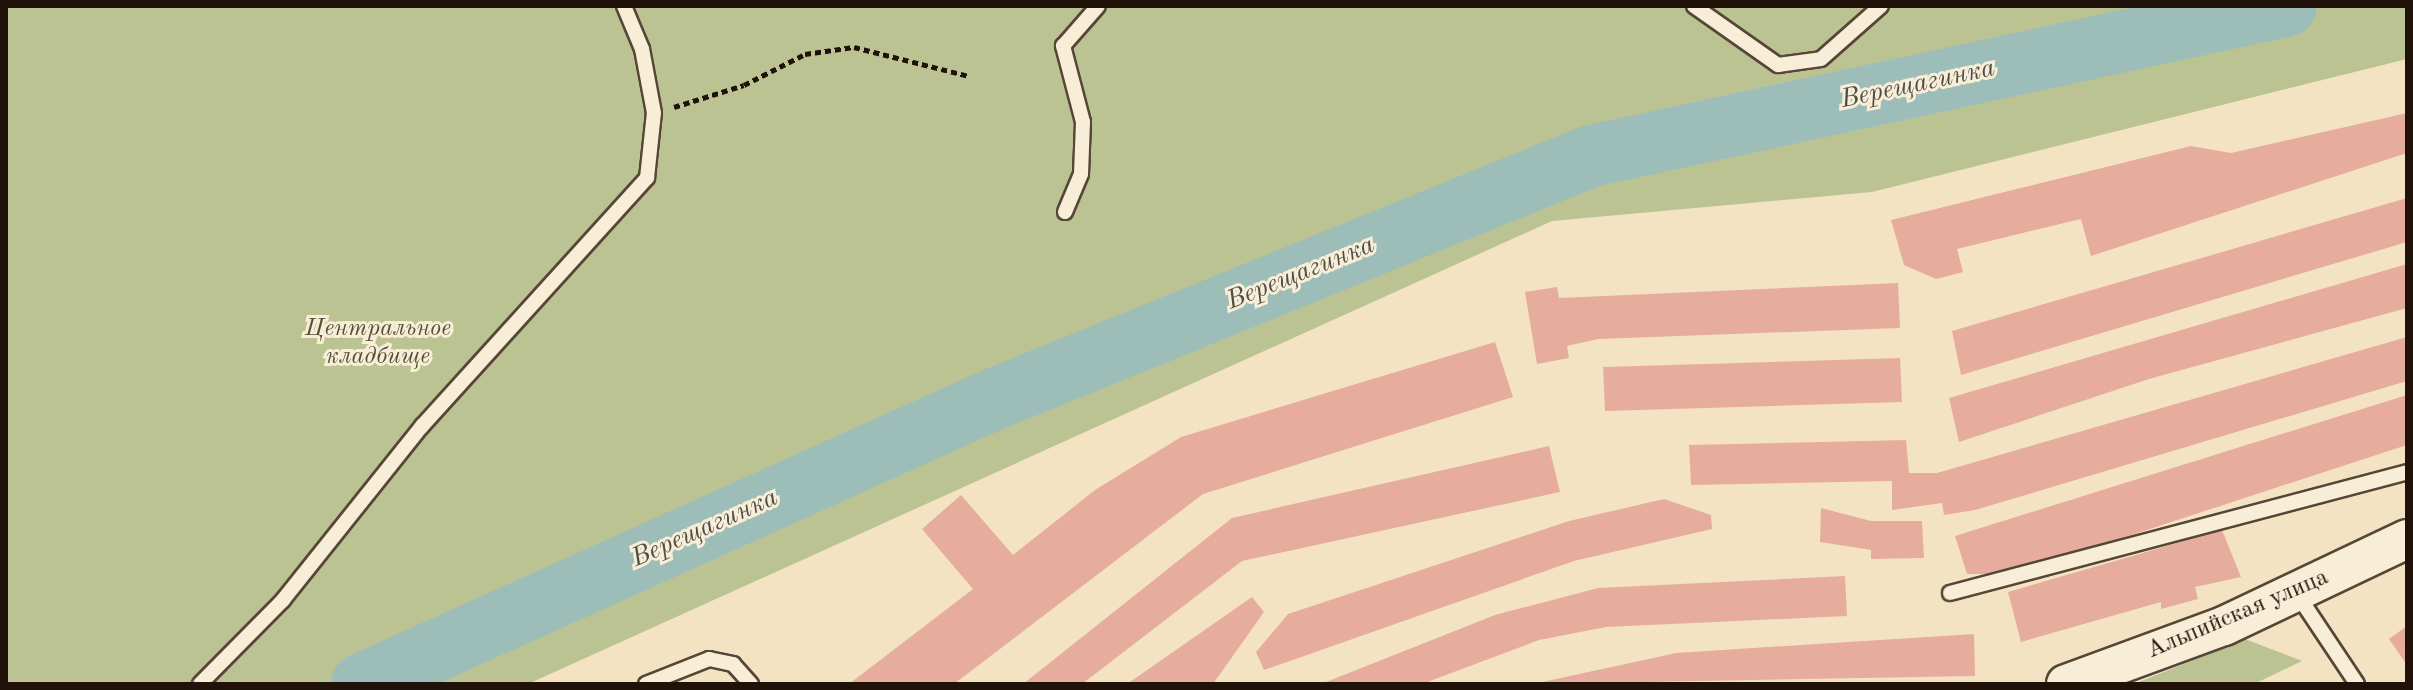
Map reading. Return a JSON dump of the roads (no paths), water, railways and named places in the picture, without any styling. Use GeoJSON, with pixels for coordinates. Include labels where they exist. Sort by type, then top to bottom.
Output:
{"type":"FeatureCollection","features":[{"type":"Feature","properties":{"kind":"street","name":"Альпийская улица"},"geometry":{"type":"LineString","coordinates":[[2066,684],[2296,592],[2407,539]]}},
{"type":"Feature","properties":{"kind":"lane"},"geometry":{"type":"LineString","coordinates":[[200,684],[283,600],[422,426],[647,178],[654,113],[642,49],[624,6]]}},
{"type":"Feature","properties":{"kind":"lane"},"geometry":{"type":"LineString","coordinates":[[1065,212],[1081,174],[1083,122],[1063,46],[1098,6]]}},
{"type":"Feature","properties":{"kind":"lane"},"geometry":{"type":"LineString","coordinates":[[1694,6],[1778,65],[1821,59],[1881,6]]}},
{"type":"Feature","properties":{"kind":"lane"},"geometry":{"type":"LineString","coordinates":[[1950,593],[2407,472]]}},
{"type":"Feature","properties":{"kind":"lane"},"geometry":{"type":"LineString","coordinates":[[2296,592],[2357,684]]}},
{"type":"Feature","properties":{"kind":"lane"},"geometry":{"type":"LineString","coordinates":[[646,684],[709,659],[733,664],[751,684]]}},
{"type":"Feature","properties":{"kind":"waterway","name":"Верещагинка"},"geometry":{"type":"LineString","coordinates":[[362,684],[992,400],[1591,156],[2286,6]]}},
{"type":"Feature","properties":{"kind":"park label","name":"Центральное кладбище"},"geometry":{"type":"Point","coordinates":[378,344]}}]}
